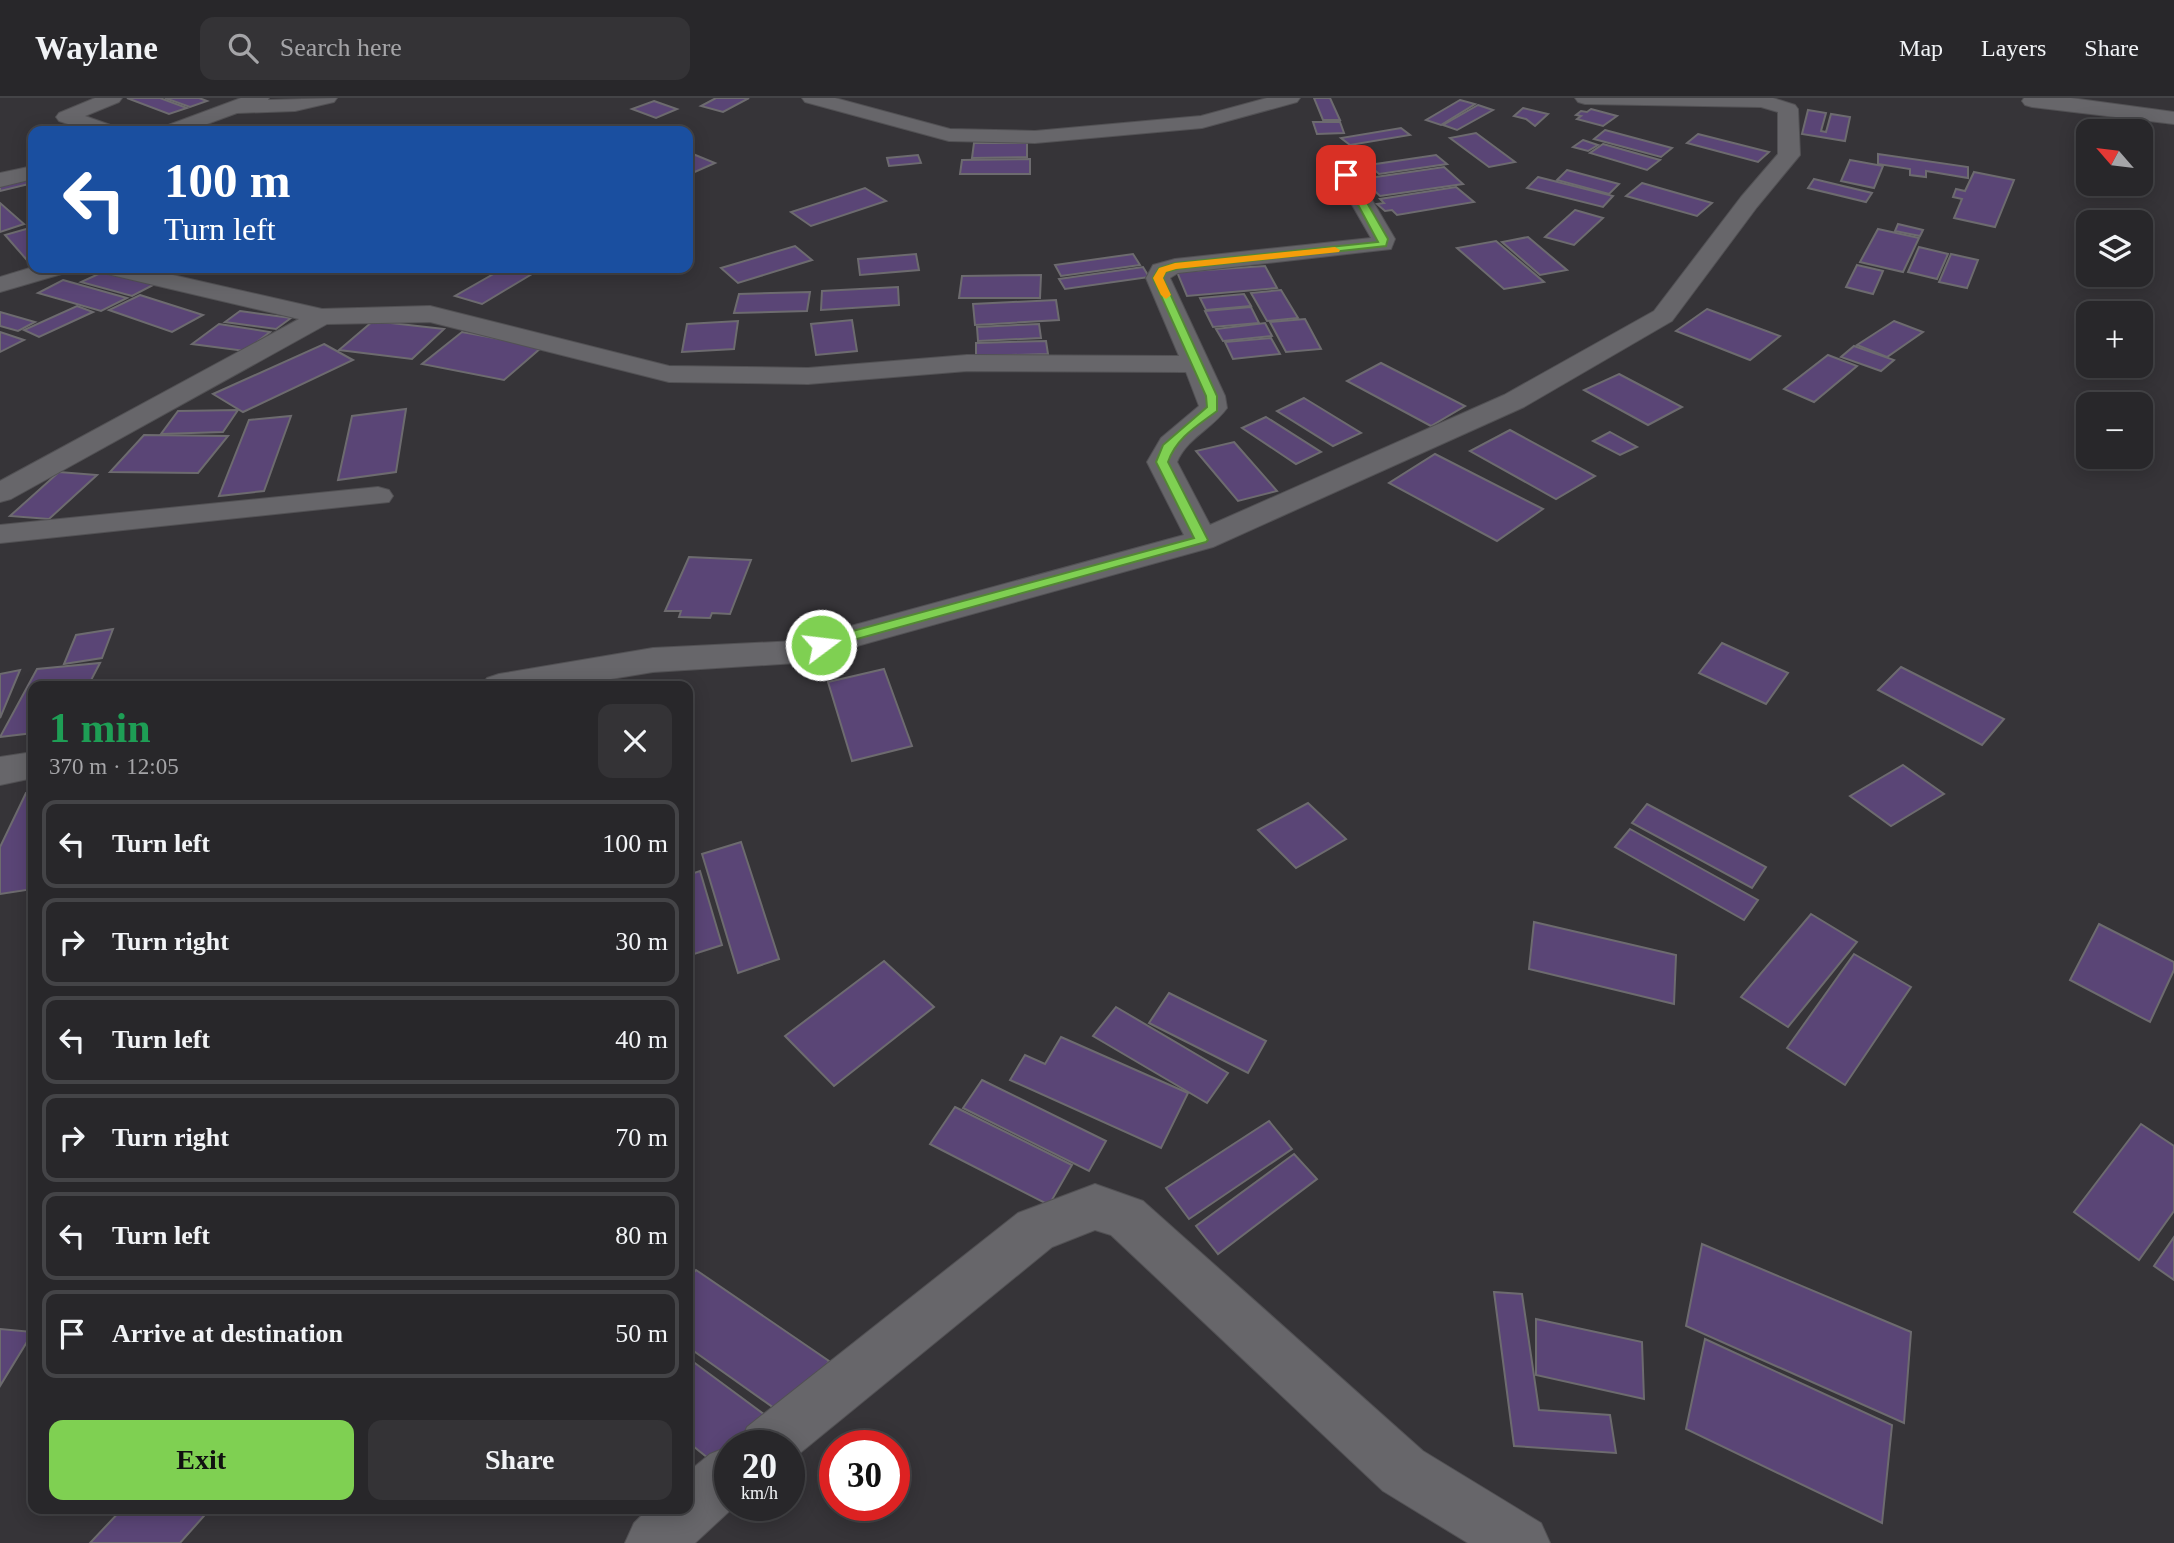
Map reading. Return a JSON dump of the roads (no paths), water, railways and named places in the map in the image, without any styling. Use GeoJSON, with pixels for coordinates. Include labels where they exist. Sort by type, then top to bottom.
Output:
{"type":"FeatureCollection","features":[{"type":"Feature","properties":{"kind":"street"},"geometry":{"type":"LineString","coordinates":[[94,126],[66,117],[112,98]]}},
{"type":"Feature","properties":{"kind":"street"},"geometry":{"type":"LineString","coordinates":[[184,126],[259,98]]}},
{"type":"Feature","properties":{"kind":"street"},"geometry":{"type":"LineString","coordinates":[[237,107],[295,105],[327,98]]}},
{"type":"Feature","properties":{"kind":"street"},"geometry":{"type":"LineString","coordinates":[[812,98],[950,135],[1035,137],[1202,122],[1290,98]]}},
{"type":"Feature","properties":{"kind":"street"},"geometry":{"type":"LineString","coordinates":[[529,681],[653,660],[796,652],[1202,540],[1514,401],[1663,316],[1749,202],[1789,155],[1788,109],[1777,104],[1585,98]]}},
{"type":"Feature","properties":{"kind":"street"},"geometry":{"type":"LineString","coordinates":[[2032,102],[2049,101],[2174,118]]}},
{"type":"Feature","properties":{"kind":"street"},"geometry":{"type":"LineString","coordinates":[[1202,540],[1162,462],[1167,447],[1213,408],[1211,396],[1158,278],[1162,270],[1175,266],[1383,244],[1383,239],[1334,154]]}},
{"type":"Feature","properties":{"kind":"street"},"geometry":{"type":"LineString","coordinates":[[0,180],[28,174]]}},
{"type":"Feature","properties":{"kind":"street"},"geometry":{"type":"LineString","coordinates":[[0,285],[39,273]]}},
{"type":"Feature","properties":{"kind":"street"},"geometry":{"type":"LineString","coordinates":[[133,273],[322,317],[430,314],[669,374],[808,376],[967,362],[1196,364]]}},
{"type":"Feature","properties":{"kind":"street"},"geometry":{"type":"LineString","coordinates":[[0,493],[322,317]]}},
{"type":"Feature","properties":{"kind":"street"},"geometry":{"type":"LineString","coordinates":[[0,534],[377,496]]}},
{"type":"Feature","properties":{"kind":"street"},"geometry":{"type":"LineString","coordinates":[[0,771],[28,766]]}},
{"type":"Feature","properties":{"kind":"street"},"geometry":{"type":"LineString","coordinates":[[786,1430],[1035,1230],[1095,1207],[1125,1217],[1402,1471],[1521,1543]]}},
{"type":"Feature","properties":{"kind":"street"},"geometry":{"type":"LineString","coordinates":[[693,1505],[714,1487]]}},
{"type":"Feature","properties":{"kind":"street"},"geometry":{"type":"LineString","coordinates":[[654,1543],[684,1514]]}}]}
